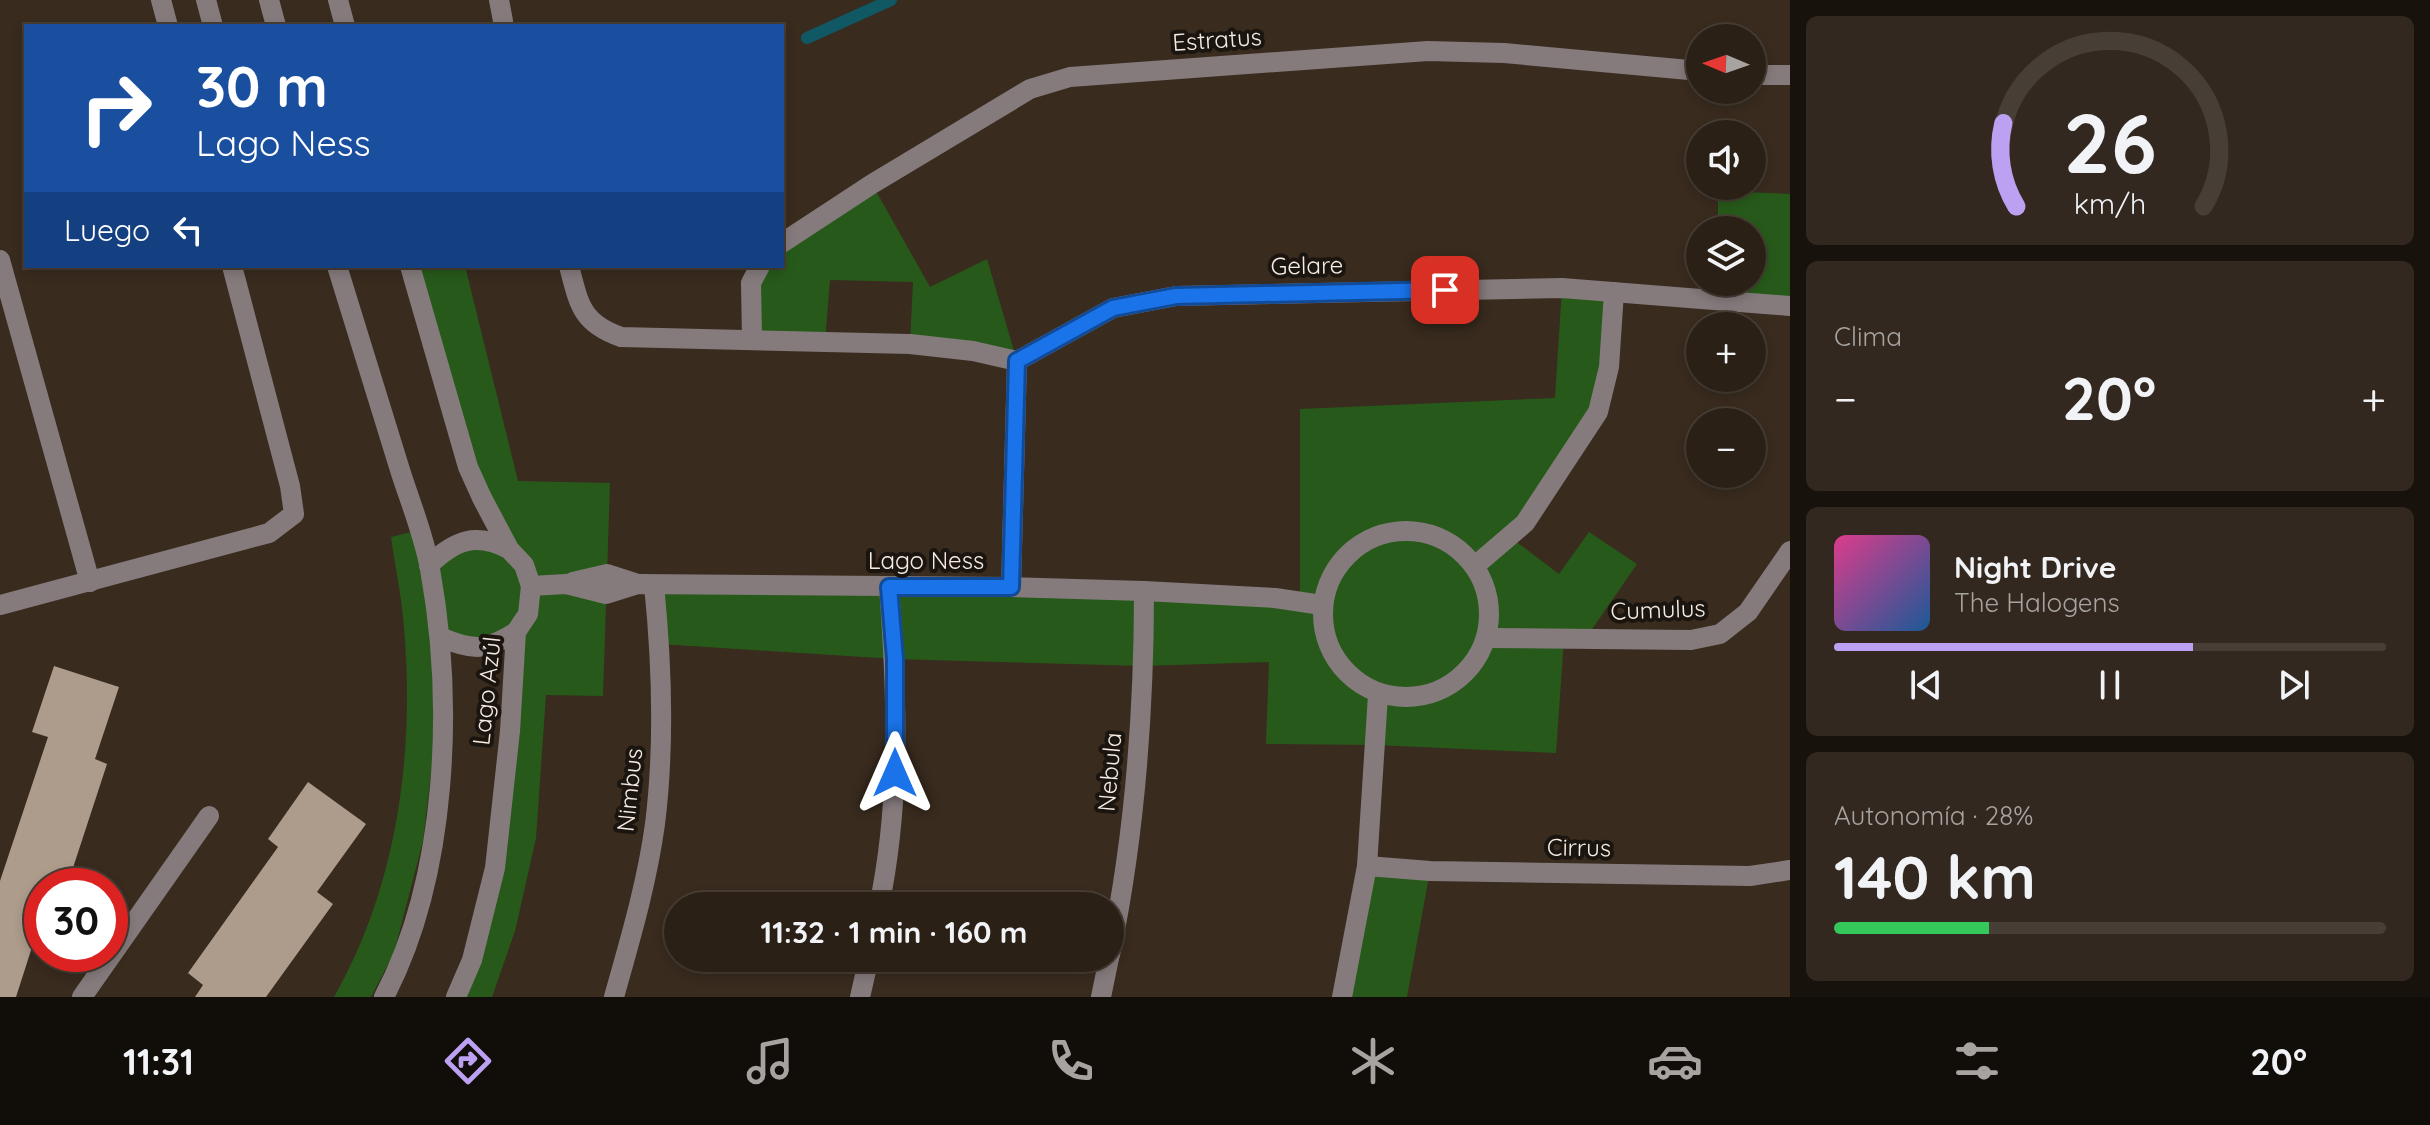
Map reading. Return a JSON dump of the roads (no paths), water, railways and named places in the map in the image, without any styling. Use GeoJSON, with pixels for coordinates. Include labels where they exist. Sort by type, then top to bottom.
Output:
{"type":"FeatureCollection","features":[{"type":"Feature","properties":{"kind":"street"},"geometry":{"type":"LineString","coordinates":[[161,0],[167,24]]}},
{"type":"Feature","properties":{"kind":"street"},"geometry":{"type":"LineString","coordinates":[[206,0],[212,24]]}},
{"type":"Feature","properties":{"kind":"street"},"geometry":{"type":"LineString","coordinates":[[269,0],[275,24]]}},
{"type":"Feature","properties":{"kind":"street"},"geometry":{"type":"LineString","coordinates":[[338,0],[344,24]]}},
{"type":"Feature","properties":{"kind":"street"},"geometry":{"type":"LineString","coordinates":[[499,0],[503,21]]}},
{"type":"Feature","properties":{"kind":"street","name":"Estratus"},"geometry":{"type":"LineString","coordinates":[[784,242],[872,184],[1030,89],[1070,77],[1428,51],[1504,53],[1686,70]]}},
{"type":"Feature","properties":{"kind":"street"},"geometry":{"type":"LineString","coordinates":[[1766,75],[1790,75]]}},
{"type":"Feature","properties":{"kind":"street"},"geometry":{"type":"LineString","coordinates":[[0,260],[90,582]]}},
{"type":"Feature","properties":{"kind":"street"},"geometry":{"type":"LineString","coordinates":[[0,605],[269,533],[294,514],[290,486],[233,268]]}},
{"type":"Feature","properties":{"kind":"street","name":"Lago Azúl"},"geometry":{"type":"LineString","coordinates":[[338,268],[429,565],[440,637],[443,748],[431,861],[399,969],[384,997]]}},
{"type":"Feature","properties":{"kind":"street"},"geometry":{"type":"LineString","coordinates":[[411,268],[468,467],[509,549],[524,565],[531,586]]}},
{"type":"Feature","properties":{"kind":"street"},"geometry":{"type":"LineString","coordinates":[[570,268],[579,304],[599,330],[621,337],[910,344],[973,351],[1017,361],[1011,587]]}},
{"type":"Feature","properties":{"kind":"street"},"geometry":{"type":"LineString","coordinates":[[752,339],[751,283],[759,268]]}},
{"type":"Feature","properties":{"kind":"street","name":"Gelare"},"geometry":{"type":"LineString","coordinates":[[1017,361],[1113,308],[1176,296],[1562,288],[1790,306]]}},
{"type":"Feature","properties":{"kind":"street"},"geometry":{"type":"LineString","coordinates":[[1476,565],[1525,523],[1598,412],[1609,367],[1614,292]]}},
{"type":"Feature","properties":{"kind":"street"},"geometry":{"type":"LineString","coordinates":[[1402,529],[1444,537],[1476,565],[1490,600],[1488,638],[1462,679],[1423,698],[1378,695],[1347,675],[1327,643],[1322,605],[1333,572],[1362,541],[1402,529]]}},
{"type":"Feature","properties":{"kind":"street"},"geometry":{"type":"LineString","coordinates":[[429,565],[446,549],[471,539],[496,542],[509,549]]}},
{"type":"Feature","properties":{"kind":"street","name":"Cumulus"},"geometry":{"type":"LineString","coordinates":[[1488,638],[1691,640],[1720,634],[1748,612],[1790,551]]}},
{"type":"Feature","properties":{"kind":"street","name":"Nimbus"},"geometry":{"type":"LineString","coordinates":[[614,997],[638,913],[655,825],[662,735],[660,644],[646,584]]}},
{"type":"Feature","properties":{"kind":"street","name":"Lago Azúl"},"geometry":{"type":"LineString","coordinates":[[456,997],[472,960],[495,868],[510,731],[516,632],[528,614],[531,586]]}},
{"type":"Feature","properties":{"kind":"street","name":"Lago Ness"},"geometry":{"type":"LineString","coordinates":[[531,586],[1011,587],[1275,598],[1322,605]]}},
{"type":"Feature","properties":{"kind":"street"},"geometry":{"type":"LineString","coordinates":[[881,892],[895,773],[895,659],[889,587]]}},
{"type":"Feature","properties":{"kind":"street","name":"Nebula"},"geometry":{"type":"LineString","coordinates":[[1123,892],[1137,781],[1144,666],[1144,591]]}},
{"type":"Feature","properties":{"kind":"street"},"geometry":{"type":"LineString","coordinates":[[440,637],[477,648],[495,646],[516,632]]}},
{"type":"Feature","properties":{"kind":"street"},"geometry":{"type":"LineString","coordinates":[[1342,997],[1367,866],[1378,695]]}},
{"type":"Feature","properties":{"kind":"street"},"geometry":{"type":"LineString","coordinates":[[82,997],[209,816]]}},
{"type":"Feature","properties":{"kind":"street","name":"Cirrus"},"geometry":{"type":"LineString","coordinates":[[1367,866],[1430,871],[1750,876],[1790,870]]}},
{"type":"Feature","properties":{"kind":"street"},"geometry":{"type":"LineString","coordinates":[[860,997],[866,972]]}},
{"type":"Feature","properties":{"kind":"street","name":"Nebula"},"geometry":{"type":"LineString","coordinates":[[1101,997],[1107,972]]}},
{"type":"Feature","properties":{"kind":"waterway"},"geometry":{"type":"LineString","coordinates":[[807,38],[891,0]]}}]}
